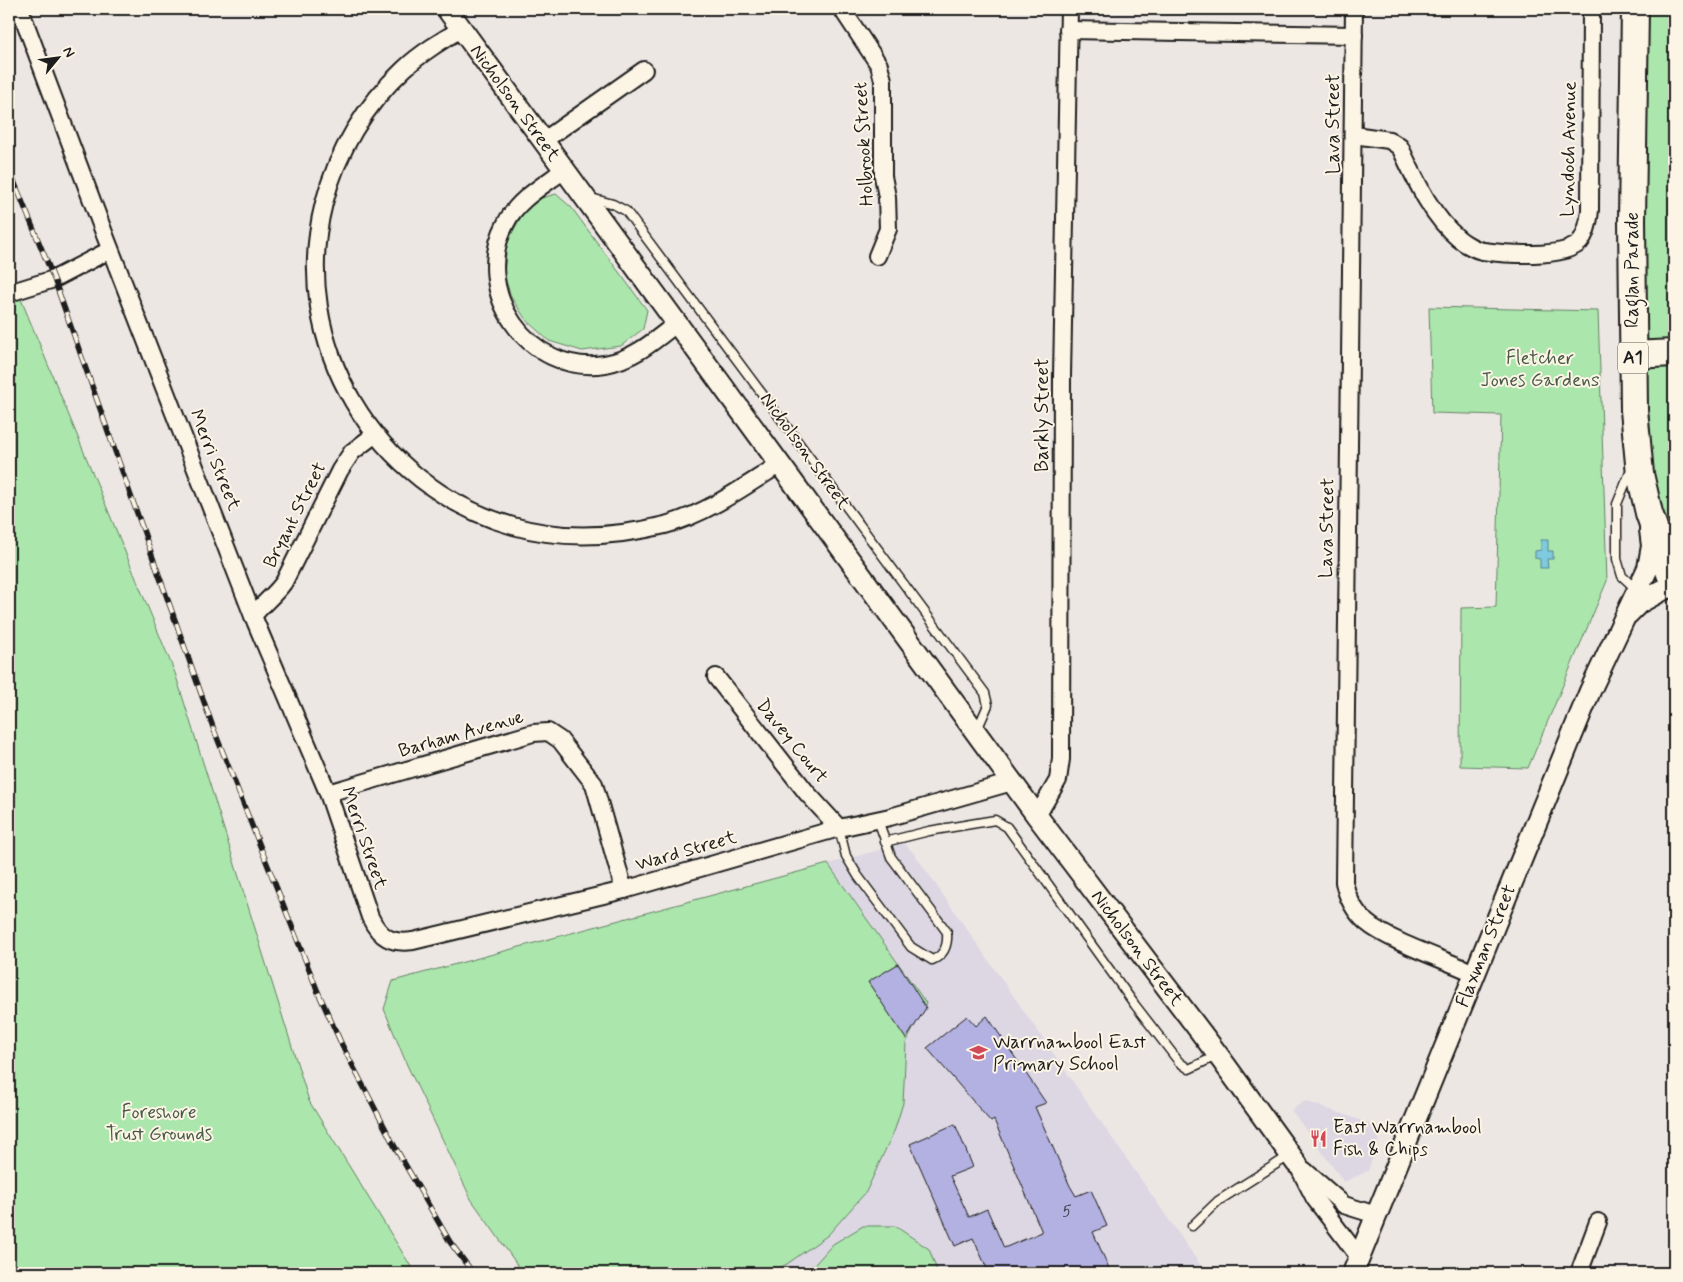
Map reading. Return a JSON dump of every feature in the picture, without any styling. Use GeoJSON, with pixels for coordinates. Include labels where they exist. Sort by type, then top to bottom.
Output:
{"type":"FeatureCollection","features":[{"type":"Feature","properties":{"kind":"highway","name":"Raglan Parade"},"geometry":{"type":"LineString","coordinates":[[1635,9],[1632,220],[1636,442],[1648,513],[1674,585]]}},
{"type":"Feature","properties":{"kind":"highway"},"geometry":{"type":"LineString","coordinates":[[1633,355],[1674,353]]}},
{"type":"Feature","properties":{"kind":"street","name":"Merri Street"},"geometry":{"type":"LineString","coordinates":[[20,9],[110,250],[254,616],[328,793],[358,884],[375,926]]}},
{"type":"Feature","properties":{"kind":"street","name":"Nicholson Street"},"geometry":{"type":"LineString","coordinates":[[446,9],[1037,816],[1218,1055],[1294,1159],[1315,1199],[1356,1265]]}},
{"type":"Feature","properties":{"kind":"street","name":"Holbrook Street"},"geometry":{"type":"LineString","coordinates":[[842,9],[879,65],[883,80],[883,176],[887,197],[888,229],[877,256]]}},
{"type":"Feature","properties":{"kind":"street","name":"Barkly Street"},"geometry":{"type":"LineString","coordinates":[[1037,816],[1058,780],[1061,759],[1062,376],[1069,9]]}},
{"type":"Feature","properties":{"kind":"street","name":"Lava Street"},"geometry":{"type":"LineString","coordinates":[[1354,9],[1344,882],[1346,892],[1357,912],[1375,928],[1474,972]]}},
{"type":"Feature","properties":{"kind":"street","name":"Lyndoch Avenue"},"geometry":{"type":"LineString","coordinates":[[1354,135],[1389,140],[1400,147],[1442,224],[1460,241],[1481,251],[1549,254],[1567,250],[1580,242],[1588,226],[1590,210],[1591,9]]}},
{"type":"Feature","properties":{"kind":"street"},"geometry":{"type":"LineString","coordinates":[[461,29],[423,53],[404,69],[361,119],[336,166],[320,216],[316,255],[316,290],[321,324],[336,372],[348,397],[374,434],[410,472],[458,504],[513,526],[567,535],[636,531],[667,524],[726,498],[780,464]]}},
{"type":"Feature","properties":{"kind":"street"},"geometry":{"type":"LineString","coordinates":[[1068,30],[1354,35]]}},
{"type":"Feature","properties":{"kind":"street"},"geometry":{"type":"LineString","coordinates":[[543,140],[644,70]]}},
{"type":"Feature","properties":{"kind":"street"},"geometry":{"type":"LineString","coordinates":[[564,170],[515,208],[499,239],[495,258],[495,277],[498,293],[506,315],[514,327],[527,340],[552,356],[567,362],[595,364],[632,355],[676,323]]}},
{"type":"Feature","properties":{"kind":"street"},"geometry":{"type":"LineString","coordinates":[[9,293],[54,279],[110,250]]}},
{"type":"Feature","properties":{"kind":"street","name":"Bryant Street"},"geometry":{"type":"LineString","coordinates":[[254,616],[262,605],[274,596],[284,582],[352,452],[374,434]]}},
{"type":"Feature","properties":{"kind":"street","name":"Flaxman Street"},"geometry":{"type":"LineString","coordinates":[[1356,1265],[1590,691],[1622,620],[1642,594],[1652,546],[1648,513]]}},
{"type":"Feature","properties":{"kind":"street","name":"Flaxman Street"},"geometry":{"type":"LineString","coordinates":[[1642,594],[1674,585]]}},
{"type":"Feature","properties":{"kind":"street","name":"Davey Court"},"geometry":{"type":"LineString","coordinates":[[716,677],[807,792],[839,828]]}},
{"type":"Feature","properties":{"kind":"street","name":"Barham Avenue"},"geometry":{"type":"LineString","coordinates":[[328,793],[533,733],[548,732],[560,740],[594,784],[624,890]]}},
{"type":"Feature","properties":{"kind":"street","name":"Ward Street"},"geometry":{"type":"LineString","coordinates":[[375,926],[388,939],[398,944],[413,941],[624,890],[839,828],[878,820],[1012,782]]}},
{"type":"Feature","properties":{"kind":"street","name":"Nicholson Street"},"geometry":{"type":"LineString","coordinates":[[1294,1159],[1344,1205],[1376,1215]]}},
{"type":"Feature","properties":{"kind":"street"},"geometry":{"type":"LineString","coordinates":[[1579,1273],[1598,1222]]}},
{"type":"Feature","properties":{"kind":"lane","name":"Nicholson Street"},"geometry":{"type":"LineString","coordinates":[[584,197],[613,204],[626,211],[985,694],[988,705],[976,732]]}},
{"type":"Feature","properties":{"kind":"lane"},"geometry":{"type":"LineString","coordinates":[[1636,442],[1632,464],[1617,504],[1616,548],[1622,576],[1642,594]]}},
{"type":"Feature","properties":{"kind":"lane"},"geometry":{"type":"LineString","coordinates":[[839,828],[846,856],[858,876],[911,946],[932,960],[940,957],[948,944],[947,932],[891,857],[878,820]]}},
{"type":"Feature","properties":{"kind":"lane"},"geometry":{"type":"LineString","coordinates":[[885,842],[929,831],[995,820],[1007,827],[1135,1005],[1179,1062],[1189,1069],[1218,1055]]}},
{"type":"Feature","properties":{"kind":"lane"},"geometry":{"type":"LineString","coordinates":[[1192,1226],[1218,1202],[1294,1159]]}},
{"type":"Feature","properties":{"kind":"shaded area","name":"Warrnambool East Primary School"},"geometry":{"type":"Polygon","coordinates":[[[904,843],[916,856],[1206,1273],[770,1273],[828,1235],[866,1192],[884,1154],[903,1103],[906,1043],[926,1003],[828,864],[904,843]]]}},
{"type":"Feature","properties":{"kind":"shaded area"},"geometry":{"type":"Polygon","coordinates":[[[1305,1101],[1383,1128],[1368,1171],[1344,1182],[1291,1110],[1305,1101]]]}},
{"type":"Feature","properties":{"kind":"green space"},"geometry":{"type":"Polygon","coordinates":[[[1636,9],[1674,9],[1674,585],[1633,379],[1636,9]]]}},
{"type":"Feature","properties":{"kind":"green space"},"geometry":{"type":"Polygon","coordinates":[[[556,194],[571,207],[647,310],[643,329],[621,346],[582,351],[549,341],[526,320],[511,297],[504,274],[507,242],[522,215],[538,199],[556,194]]]}},
{"type":"Feature","properties":{"kind":"green space","name":"Foreshore Trust Grounds"},"geometry":{"type":"Polygon","coordinates":[[[9,270],[175,673],[309,1101],[415,1273],[9,1273],[9,270]]]}},
{"type":"Feature","properties":{"kind":"green space","name":"Fletcher Jones Gardens"},"geometry":{"type":"Polygon","coordinates":[[[1429,307],[1598,311],[1607,581],[1528,768],[1460,766],[1461,608],[1496,607],[1501,415],[1432,413],[1429,307]]]}},
{"type":"Feature","properties":{"kind":"green space"},"geometry":{"type":"Polygon","coordinates":[[[828,864],[926,1003],[906,1043],[903,1103],[895,1129],[866,1192],[828,1235],[787,1264],[770,1273],[523,1273],[471,1199],[407,1065],[384,1009],[393,981],[828,864]]]}},
{"type":"Feature","properties":{"kind":"green space"},"geometry":{"type":"Polygon","coordinates":[[[863,1226],[895,1226],[929,1249],[938,1273],[807,1273],[833,1244],[863,1226]]]}},
{"type":"Feature","properties":{"kind":"water"},"geometry":{"type":"Polygon","coordinates":[[[1541,540],[1548,540],[1548,551],[1553,551],[1553,559],[1547,559],[1548,568],[1540,568],[1540,559],[1535,558],[1535,551],[1541,550],[1541,540]]]}},
{"type":"Feature","properties":{"kind":"building"},"geometry":{"type":"Polygon","coordinates":[[[898,964],[926,1008],[906,1039],[868,982],[898,964]]]}},
{"type":"Feature","properties":{"kind":"building"},"geometry":{"type":"Polygon","coordinates":[[[967,1016],[976,1026],[987,1016],[1046,1103],[1035,1107],[1070,1186],[1076,1196],[1091,1190],[1107,1226],[1093,1232],[1111,1273],[989,1273],[973,1238],[955,1246],[910,1144],[955,1124],[973,1167],[950,1176],[969,1217],[987,1209],[1004,1248],[1042,1232],[994,1120],[991,1122],[927,1048],[967,1016]]]}},
{"type":"Feature","properties":{"kind":"railway"},"geometry":{"type":"LineString","coordinates":[[9,169],[54,279],[214,730],[318,992],[342,1045],[395,1147],[450,1242],[473,1273]]}},
{"type":"Feature","properties":{"kind":"place","name":"Warrnambool East Primary School"},"geometry":{"type":"Point","coordinates":[979,1053]}},
{"type":"Feature","properties":{"kind":"place","name":"East Warrnambool Fish & Chips"},"geometry":{"type":"Point","coordinates":[1319,1138]}}]}
